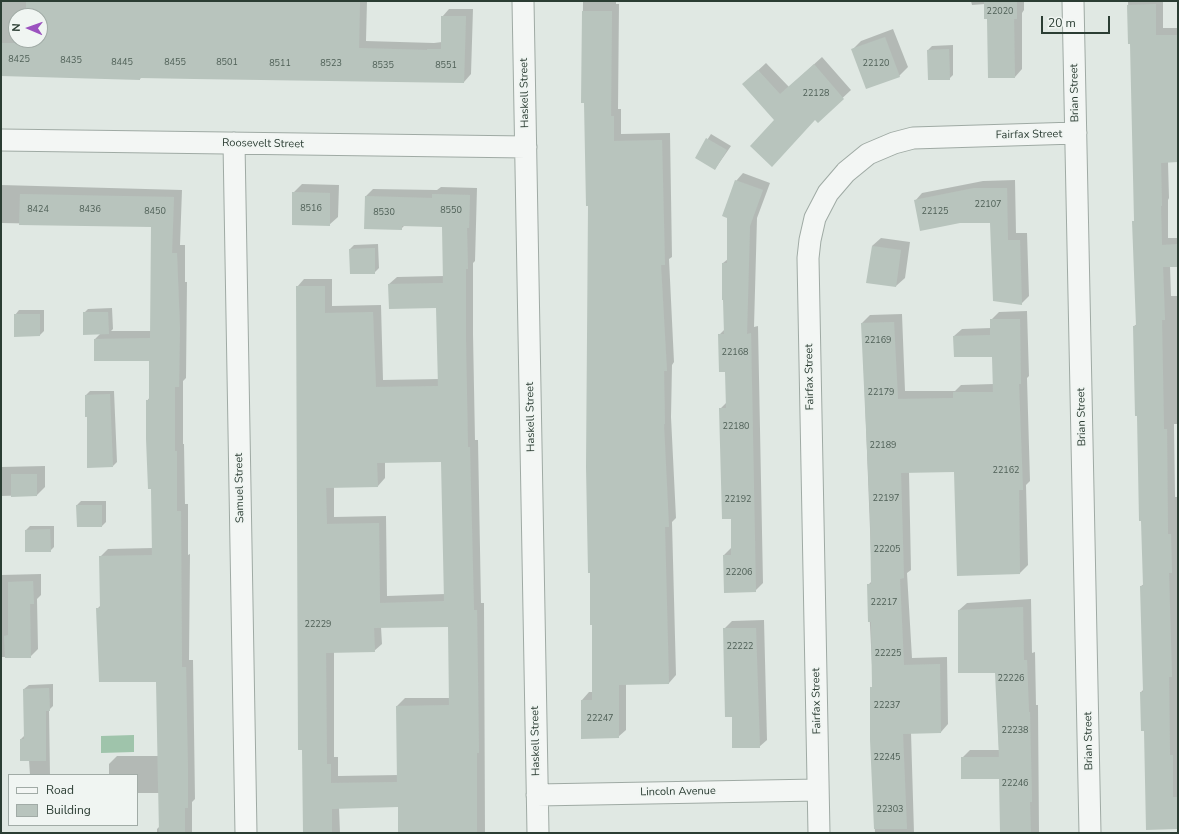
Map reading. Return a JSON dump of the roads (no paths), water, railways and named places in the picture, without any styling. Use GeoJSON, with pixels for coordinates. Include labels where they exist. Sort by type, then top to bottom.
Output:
{"type":"FeatureCollection","features":[{"type":"Feature","properties":{"kind":"street","name":"Haskell Street"},"geometry":{"type":"LineString","coordinates":[[524,1],[538,833]]}},
{"type":"Feature","properties":{"kind":"street","name":"Brian Street"},"geometry":{"type":"LineString","coordinates":[[1073,1],[1090,833]]}},
{"type":"Feature","properties":{"kind":"street","name":"Fairfax Street"},"geometry":{"type":"LineString","coordinates":[[819,833],[808,258],[815,218],[828,193],[846,172],[868,154],[894,143],[913,138],[1076,133]]}},
{"type":"Feature","properties":{"kind":"street","name":"Roosevelt Street"},"geometry":{"type":"LineString","coordinates":[[1,140],[526,147]]}},
{"type":"Feature","properties":{"kind":"street","name":"Samuel Street"},"geometry":{"type":"LineString","coordinates":[[234,143],[246,833]]}},
{"type":"Feature","properties":{"kind":"street","name":"Lincoln Avenue"},"geometry":{"type":"LineString","coordinates":[[537,795],[818,790]]}}]}
